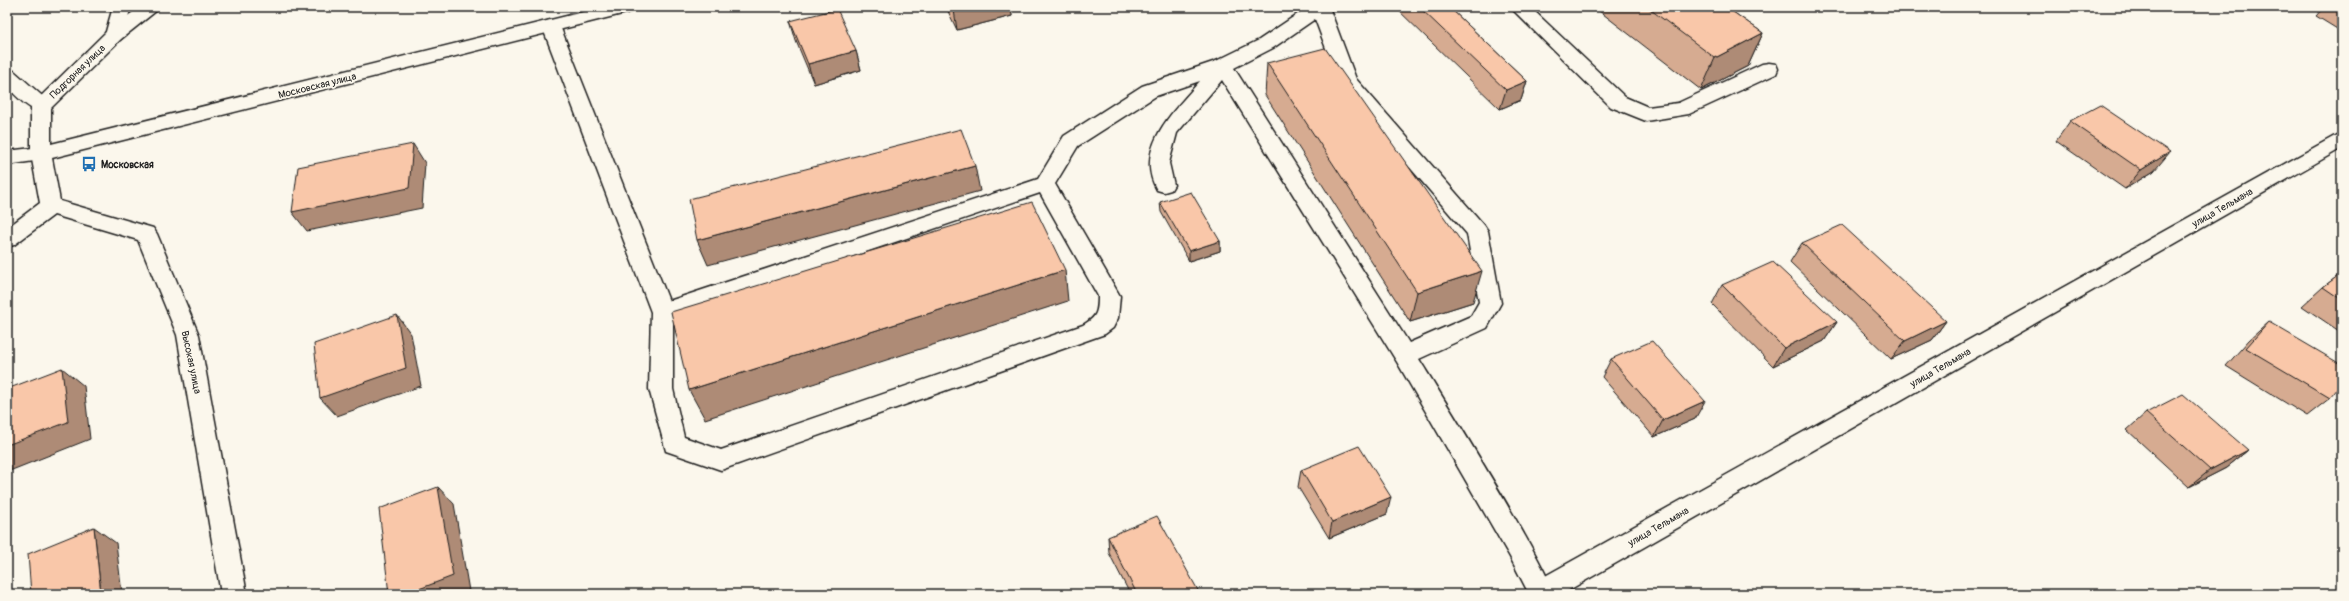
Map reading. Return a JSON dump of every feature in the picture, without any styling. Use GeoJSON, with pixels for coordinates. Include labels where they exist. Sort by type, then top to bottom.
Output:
{"type":"FeatureCollection","features":[{"type":"Feature","properties":{"kind":"street"},"geometry":{"type":"LineString","coordinates":[[114,35],[122,7]]}},
{"type":"Feature","properties":{"kind":"street","name":"Подгорная улица"},"geometry":{"type":"LineString","coordinates":[[51,206],[41,154],[41,106],[114,35],[152,7]]}},
{"type":"Feature","properties":{"kind":"street","name":"Московская улица"},"geometry":{"type":"LineString","coordinates":[[7,158],[41,154],[626,7]]}},
{"type":"Feature","properties":{"kind":"street"},"geometry":{"type":"LineString","coordinates":[[662,312],[1045,184],[1071,141],[1149,91],[1223,66],[1266,44],[1320,7],[1347,81],[1477,231],[1490,303],[1480,322],[1405,355]]}},
{"type":"Feature","properties":{"kind":"street"},"geometry":{"type":"LineString","coordinates":[[1519,7],[1618,102],[1646,114],[1682,110],[1769,69]]}},
{"type":"Feature","properties":{"kind":"street"},"geometry":{"type":"LineString","coordinates":[[552,26],[662,312],[661,389],[674,444],[721,460],[1091,331],[1103,325],[1109,316],[1109,296],[1045,184]]}},
{"type":"Feature","properties":{"kind":"street"},"geometry":{"type":"LineString","coordinates":[[1164,185],[1159,163],[1168,131],[1223,66]]}},
{"type":"Feature","properties":{"kind":"street"},"geometry":{"type":"LineString","coordinates":[[1223,66],[1405,355],[1519,549],[1540,593]]}},
{"type":"Feature","properties":{"kind":"street"},"geometry":{"type":"LineString","coordinates":[[7,76],[41,106]]}},
{"type":"Feature","properties":{"kind":"street","name":"улица Тельмана"},"geometry":{"type":"LineString","coordinates":[[1540,593],[2342,139]]}},
{"type":"Feature","properties":{"kind":"street"},"geometry":{"type":"LineString","coordinates":[[7,239],[51,206]]}},
{"type":"Feature","properties":{"kind":"street","name":"Высокая улица"},"geometry":{"type":"LineString","coordinates":[[51,206],[146,234],[188,335],[234,594]]}},
{"type":"Feature","properties":{"kind":"building"},"geometry":{"type":"Polygon","coordinates":[[[952,7],[967,7],[954,10],[952,7]]]}},
{"type":"Feature","properties":{"kind":"building"},"geometry":{"type":"Polygon","coordinates":[[[1419,7],[1449,7],[1527,81],[1506,90],[1419,7]]]}},
{"type":"Feature","properties":{"kind":"building"},"geometry":{"type":"Polygon","coordinates":[[[1647,7],[1726,7],[1763,33],[1715,58],[1647,7]]]}},
{"type":"Feature","properties":{"kind":"building"},"geometry":{"type":"Polygon","coordinates":[[[837,9],[856,51],[808,64],[790,21],[837,9]]]}},
{"type":"Feature","properties":{"kind":"building"},"geometry":{"type":"Polygon","coordinates":[[[1325,48],[1482,271],[1417,292],[1267,63],[1325,48]]]}},
{"type":"Feature","properties":{"kind":"building"},"geometry":{"type":"Polygon","coordinates":[[[2100,105],[2170,152],[2141,170],[2070,121],[2100,105]]]}},
{"type":"Feature","properties":{"kind":"building"},"geometry":{"type":"Polygon","coordinates":[[[961,129],[975,166],[697,240],[689,199],[961,129]]]}},
{"type":"Feature","properties":{"kind":"building"},"geometry":{"type":"Polygon","coordinates":[[[413,144],[409,188],[292,212],[298,167],[413,144]]]}},
{"type":"Feature","properties":{"kind":"building"},"geometry":{"type":"Polygon","coordinates":[[[1191,192],[1220,241],[1189,251],[1160,202],[1191,192]]]}},
{"type":"Feature","properties":{"kind":"building"},"geometry":{"type":"Polygon","coordinates":[[[1032,202],[1065,270],[689,390],[671,312],[1032,202]]]}},
{"type":"Feature","properties":{"kind":"building"},"geometry":{"type":"Polygon","coordinates":[[[1842,225],[1946,321],[1905,341],[1802,243],[1842,225]]]}},
{"type":"Feature","properties":{"kind":"building"},"geometry":{"type":"Polygon","coordinates":[[[1773,262],[1837,322],[1784,348],[1722,285],[1773,262]]]}},
{"type":"Feature","properties":{"kind":"building"},"geometry":{"type":"Polygon","coordinates":[[[2342,273],[2342,300],[2323,287],[2342,273]]]}},
{"type":"Feature","properties":{"kind":"building"},"geometry":{"type":"Polygon","coordinates":[[[397,315],[406,368],[320,398],[314,344],[397,315]]]}},
{"type":"Feature","properties":{"kind":"building"},"geometry":{"type":"Polygon","coordinates":[[[2269,322],[2342,365],[2342,383],[2330,398],[2246,348],[2269,322]]]}},
{"type":"Feature","properties":{"kind":"building"},"geometry":{"type":"Polygon","coordinates":[[[1652,341],[1705,401],[1663,420],[1611,359],[1652,341]]]}},
{"type":"Feature","properties":{"kind":"building"},"geometry":{"type":"Polygon","coordinates":[[[62,368],[68,422],[7,445],[7,389],[62,368]]]}},
{"type":"Feature","properties":{"kind":"building"},"geometry":{"type":"Polygon","coordinates":[[[2183,394],[2248,450],[2210,470],[2146,413],[2183,394]]]}},
{"type":"Feature","properties":{"kind":"building"},"geometry":{"type":"Polygon","coordinates":[[[1359,446],[1391,497],[1332,522],[1301,470],[1359,446]]]}},
{"type":"Feature","properties":{"kind":"building"},"geometry":{"type":"Polygon","coordinates":[[[438,487],[453,576],[406,594],[389,594],[379,509],[438,487]]]}},
{"type":"Feature","properties":{"kind":"building"},"geometry":{"type":"Polygon","coordinates":[[[1157,516],[1200,594],[1137,594],[1108,537],[1157,516]]]}},
{"type":"Feature","properties":{"kind":"building"},"geometry":{"type":"Polygon","coordinates":[[[94,527],[101,594],[31,594],[28,554],[94,527]]]}},
{"type":"Feature","properties":{"kind":"building"},"geometry":{"type":"Polygon","coordinates":[[[994,590],[995,594],[982,594],[994,590]]]}},
{"type":"Feature","properties":{"kind":"place","name":"Московская"},"geometry":{"type":"Point","coordinates":[89,164]}}]}
